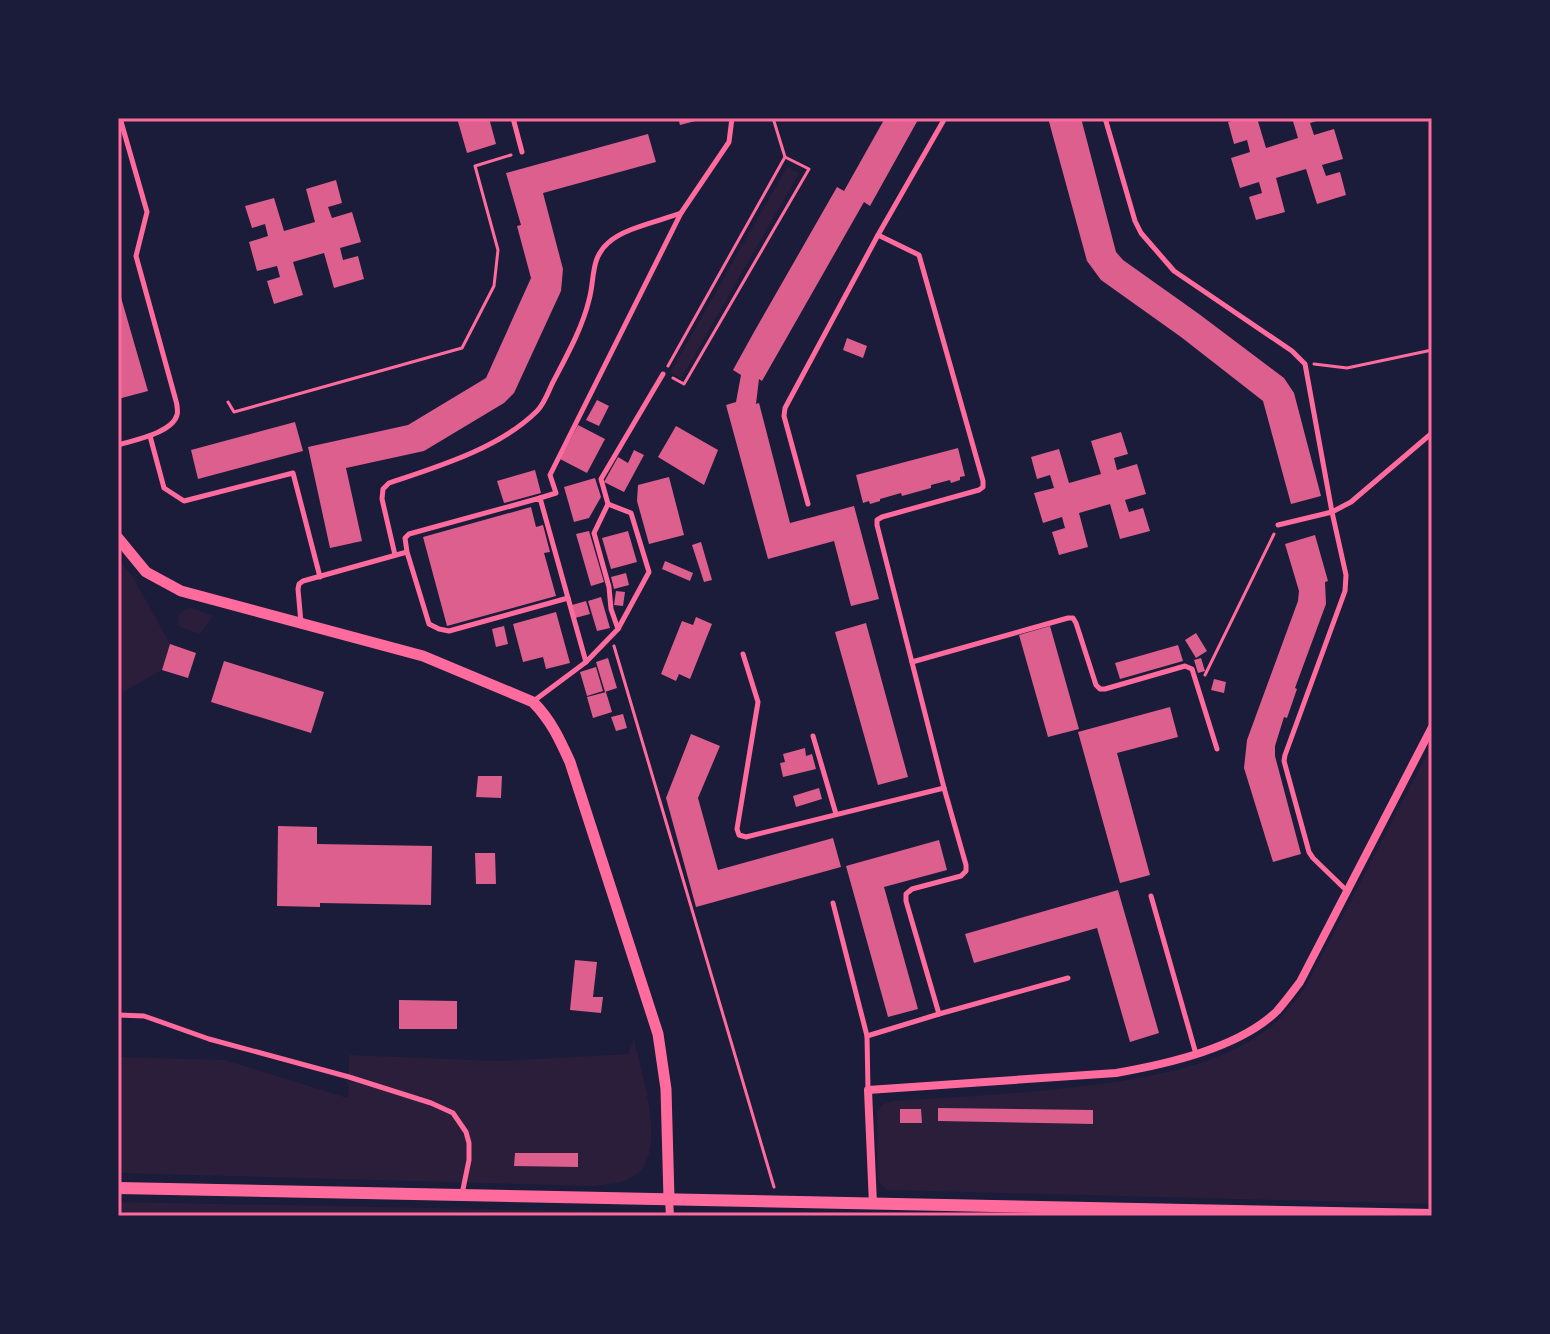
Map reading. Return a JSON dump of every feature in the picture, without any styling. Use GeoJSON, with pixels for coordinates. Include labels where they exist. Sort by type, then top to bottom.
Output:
{"type":"FeatureCollection","features":[{"type":"Feature","properties":{"kind":"main road"},"geometry":{"type":"LineString","coordinates":[[118,1188],[1432,1215]]}},
{"type":"Feature","properties":{"kind":"street"},"geometry":{"type":"LineString","coordinates":[[118,538],[146,572],[181,591],[423,656],[533,702],[545,714],[570,762],[658,1034],[666,1089],[670,1216]]}},
{"type":"Feature","properties":{"kind":"street"},"geometry":{"type":"LineString","coordinates":[[873,1204],[868,1090],[1116,1073],[1148,1067],[1218,1046],[1276,1012],[1300,982],[1432,727]]}},
{"type":"Feature","properties":{"kind":"lane"},"geometry":{"type":"LineString","coordinates":[[118,445],[150,436],[171,425],[178,413],[136,256],[147,212],[120,118]]}},
{"type":"Feature","properties":{"kind":"lane"},"geometry":{"type":"LineString","coordinates":[[513,118],[522,152]]}},
{"type":"Feature","properties":{"kind":"lane"},"geometry":{"type":"LineString","coordinates":[[568,598],[449,631],[439,629],[429,624],[405,538],[409,534],[556,493],[550,475],[681,213],[729,142],[732,118]]}},
{"type":"Feature","properties":{"kind":"lane"},"geometry":{"type":"LineString","coordinates":[[808,504],[784,416],[785,408],[945,118]]}},
{"type":"Feature","properties":{"kind":"lane"},"geometry":{"type":"LineString","coordinates":[[1105,118],[1141,233],[1174,271],[1292,351],[1305,364],[1346,575],[1345,591],[1284,761],[1309,852],[1346,890]]}},
{"type":"Feature","properties":{"kind":"lane"},"geometry":{"type":"LineString","coordinates":[[395,555],[382,499],[383,489],[389,483],[466,456],[508,433],[539,409],[590,299],[595,260],[604,246],[616,236],[681,213]]}},
{"type":"Feature","properties":{"kind":"lane"},"geometry":{"type":"LineString","coordinates":[[878,235],[919,255],[983,481],[983,487],[979,490],[877,520],[966,865],[966,871],[961,876],[912,889],[906,894],[939,1014]]}},
{"type":"Feature","properties":{"kind":"lane"},"geometry":{"type":"LineString","coordinates":[[618,629],[594,533],[608,504],[601,479],[663,374]]}},
{"type":"Feature","properties":{"kind":"lane"},"geometry":{"type":"LineString","coordinates":[[1278,525],[1332,512],[1365,491],[1432,433]]}},
{"type":"Feature","properties":{"kind":"lane"},"geometry":{"type":"LineString","coordinates":[[150,436],[164,488],[184,501],[293,473],[320,577]]}},
{"type":"Feature","properties":{"kind":"lane"},"geometry":{"type":"LineString","coordinates":[[540,498],[586,662]]}},
{"type":"Feature","properties":{"kind":"lane"},"geometry":{"type":"LineString","coordinates":[[533,702],[586,662],[611,637],[649,572],[631,513],[608,504]]}},
{"type":"Feature","properties":{"kind":"lane"},"geometry":{"type":"LineString","coordinates":[[301,624],[299,584],[407,552]]}},
{"type":"Feature","properties":{"kind":"lane"},"geometry":{"type":"LineString","coordinates":[[912,662],[1073,618],[1100,689],[1185,666],[1192,669],[1217,749]]}},
{"type":"Feature","properties":{"kind":"lane"},"geometry":{"type":"LineString","coordinates":[[743,654],[758,702],[737,829],[739,835],[746,837],[944,788]]}},
{"type":"Feature","properties":{"kind":"lane"},"geometry":{"type":"LineString","coordinates":[[813,736],[836,814]]}},
{"type":"Feature","properties":{"kind":"lane"},"geometry":{"type":"LineString","coordinates":[[1151,896],[1196,1054]]}},
{"type":"Feature","properties":{"kind":"lane"},"geometry":{"type":"LineString","coordinates":[[833,903],[867,1036],[868,1090]]}},
{"type":"Feature","properties":{"kind":"lane"},"geometry":{"type":"LineString","coordinates":[[867,1036],[1068,978]]}},
{"type":"Feature","properties":{"kind":"lane"},"geometry":{"type":"LineString","coordinates":[[118,1015],[144,1016],[209,1039],[349,1077],[453,1113],[466,1132],[469,1143],[462,1195]]}},
{"type":"Feature","properties":{"kind":"path"},"geometry":{"type":"LineString","coordinates":[[773,118],[785,157],[809,169],[684,384],[663,374],[785,157]]}},
{"type":"Feature","properties":{"kind":"path"},"geometry":{"type":"LineString","coordinates":[[228,402],[234,412],[462,348],[494,286],[498,250],[475,166],[522,152]]}},
{"type":"Feature","properties":{"kind":"path"},"geometry":{"type":"LineString","coordinates":[[1305,364],[1347,368],[1432,350]]}},
{"type":"Feature","properties":{"kind":"path"},"geometry":{"type":"LineString","coordinates":[[1198,689],[1278,525]]}},
{"type":"Feature","properties":{"kind":"path"},"geometry":{"type":"LineString","coordinates":[[611,637],[778,1202]]}},
{"type":"Feature","properties":{"kind":"shaded area"},"geometry":{"type":"Polygon","coordinates":[[[787,167],[799,173],[681,379],[670,373],[787,167]]]}},
{"type":"Feature","properties":{"kind":"shaded area"},"geometry":{"type":"Polygon","coordinates":[[[118,558],[134,579],[170,644],[162,670],[123,692],[118,684],[118,558]]]}},
{"type":"Feature","properties":{"kind":"shaded area"},"geometry":{"type":"Polygon","coordinates":[[[192,608],[213,616],[200,634],[180,627],[180,614],[192,608]]]}},
{"type":"Feature","properties":{"kind":"shaded area"},"geometry":{"type":"Polygon","coordinates":[[[1432,745],[1432,1204],[886,1190],[878,1181],[877,1112],[883,1104],[1060,1089],[1150,1076],[1215,1058],[1236,1049],[1270,1027],[1306,986],[1432,745]]]}},
{"type":"Feature","properties":{"kind":"shaded area"},"geometry":{"type":"Polygon","coordinates":[[[634,1039],[647,1094],[651,1137],[641,1170],[620,1182],[595,1186],[118,1173],[118,1057],[225,1060],[348,1098],[349,1055],[499,1061],[628,1054],[634,1039]]]}},
{"type":"Feature","properties":{"kind":"shaded area"},"geometry":{"type":"Polygon","coordinates":[[[118,1202],[641,1212],[654,1216],[118,1216],[118,1202]]]}},
{"type":"Feature","properties":{"kind":"building"},"geometry":{"type":"Polygon","coordinates":[[[457,118],[489,118],[496,144],[467,153],[457,118]]]}},
{"type":"Feature","properties":{"kind":"building"},"geometry":{"type":"Polygon","coordinates":[[[678,118],[703,118],[703,119],[680,125],[678,118]]]}},
{"type":"Feature","properties":{"kind":"building"},"geometry":{"type":"Polygon","coordinates":[[[885,118],[919,118],[870,206],[864,202],[762,381],[759,379],[756,404],[759,403],[790,523],[854,506],[879,599],[851,606],[834,541],[768,559],[726,405],[736,402],[741,375],[733,370],[754,332],[837,187],[844,191],[885,118]]]}},
{"type":"Feature","properties":{"kind":"building"},"geometry":{"type":"Polygon","coordinates":[[[1048,118],[1081,118],[1116,252],[1123,260],[1284,378],[1294,393],[1321,496],[1291,504],[1263,401],[1101,280],[1087,261],[1048,118]]]}},
{"type":"Feature","properties":{"kind":"building"},"geometry":{"type":"Polygon","coordinates":[[[1257,118],[1266,148],[1298,138],[1292,118],[1326,118],[1310,123],[1314,135],[1334,129],[1343,159],[1322,165],[1326,176],[1340,172],[1346,195],[1317,204],[1306,169],[1276,178],[1285,212],[1256,220],[1249,197],[1262,193],[1259,182],[1240,188],[1231,158],[1250,152],[1247,140],[1234,144],[1228,122],[1257,118]]]}},
{"type":"Feature","properties":{"kind":"building"},"geometry":{"type":"Polygon","coordinates":[[[648,134],[656,162],[543,193],[563,269],[561,291],[514,393],[504,403],[424,451],[346,468],[362,541],[330,548],[308,447],[408,425],[486,378],[531,278],[517,226],[521,225],[506,173],[648,134]]]}},
{"type":"Feature","properties":{"kind":"building"},"geometry":{"type":"Polygon","coordinates":[[[336,180],[342,203],[328,207],[332,218],[352,212],[361,242],[340,248],[343,260],[358,256],[364,279],[334,288],[324,253],[293,262],[303,295],[274,304],[267,281],[280,277],[277,266],[257,271],[249,242],[268,236],[265,224],[252,228],[245,206],[274,198],[284,231],[315,222],[306,189],[336,180]]]}},
{"type":"Feature","properties":{"kind":"building"},"geometry":{"type":"Polygon","coordinates":[[[118,287],[148,391],[118,399],[118,287]]]}},
{"type":"Feature","properties":{"kind":"building"},"geometry":{"type":"Polygon","coordinates":[[[847,338],[867,346],[863,358],[843,350],[847,338]]]}},
{"type":"Feature","properties":{"kind":"building"},"geometry":{"type":"Polygon","coordinates":[[[597,400],[609,406],[599,426],[586,420],[597,400]]]}},
{"type":"Feature","properties":{"kind":"building"},"geometry":{"type":"Polygon","coordinates":[[[295,422],[303,451],[198,479],[191,450],[295,422]]]}},
{"type":"Feature","properties":{"kind":"building"},"geometry":{"type":"Polygon","coordinates":[[[578,425],[605,439],[587,473],[560,459],[578,425]]]}},
{"type":"Feature","properties":{"kind":"building"},"geometry":{"type":"Polygon","coordinates":[[[676,426],[718,450],[704,485],[658,457],[676,426]]]}},
{"type":"Feature","properties":{"kind":"building"},"geometry":{"type":"Polygon","coordinates":[[[1121,432],[1128,454],[1114,458],[1117,470],[1137,464],[1146,494],[1125,500],[1129,512],[1143,508],[1150,531],[1120,539],[1110,504],[1079,513],[1088,547],[1059,555],[1052,532],[1065,528],[1062,517],[1043,523],[1034,493],[1054,488],[1050,475],[1037,479],[1031,457],[1059,449],[1069,483],[1101,474],[1091,441],[1121,432]]]}},
{"type":"Feature","properties":{"kind":"building"},"geometry":{"type":"Polygon","coordinates":[[[958,448],[965,476],[960,480],[931,485],[931,488],[902,496],[901,493],[870,504],[869,501],[863,503],[856,475],[958,448]]]}},
{"type":"Feature","properties":{"kind":"building"},"geometry":{"type":"Polygon","coordinates":[[[634,450],[644,455],[624,492],[604,482],[618,457],[628,463],[634,450]]]}},
{"type":"Feature","properties":{"kind":"building"},"geometry":{"type":"Polygon","coordinates":[[[535,470],[541,493],[504,503],[497,481],[535,470]]]}},
{"type":"Feature","properties":{"kind":"building"},"geometry":{"type":"Polygon","coordinates":[[[669,477],[684,535],[649,544],[637,501],[638,485],[669,477]]]}},
{"type":"Feature","properties":{"kind":"building"},"geometry":{"type":"Polygon","coordinates":[[[595,478],[601,497],[589,518],[574,522],[564,487],[595,478]]]}},
{"type":"Feature","properties":{"kind":"building"},"geometry":{"type":"Polygon","coordinates":[[[531,507],[536,527],[543,525],[550,552],[544,553],[556,596],[447,626],[423,537],[531,507]]]}},
{"type":"Feature","properties":{"kind":"building"},"geometry":{"type":"Polygon","coordinates":[[[589,531],[604,582],[591,586],[576,534],[589,531]]]}},
{"type":"Feature","properties":{"kind":"building"},"geometry":{"type":"Polygon","coordinates":[[[628,531],[637,562],[611,569],[602,538],[628,531]]]}},
{"type":"Feature","properties":{"kind":"building"},"geometry":{"type":"Polygon","coordinates":[[[1315,535],[1328,581],[1325,582],[1326,604],[1275,746],[1301,854],[1273,862],[1244,768],[1247,740],[1298,601],[1299,591],[1285,544],[1315,535]]]}},
{"type":"Feature","properties":{"kind":"building"},"geometry":{"type":"Polygon","coordinates":[[[701,542],[712,580],[704,582],[692,545],[701,542]]]}},
{"type":"Feature","properties":{"kind":"building"},"geometry":{"type":"Polygon","coordinates":[[[665,561],[693,573],[690,581],[662,569],[665,561]]]}},
{"type":"Feature","properties":{"kind":"building"},"geometry":{"type":"Polygon","coordinates":[[[626,573],[629,585],[614,589],[611,577],[626,573]]]}},
{"type":"Feature","properties":{"kind":"building"},"geometry":{"type":"Polygon","coordinates":[[[616,591],[625,592],[623,606],[614,605],[616,591]]]}},
{"type":"Feature","properties":{"kind":"building"},"geometry":{"type":"Polygon","coordinates":[[[601,597],[610,628],[597,631],[588,601],[601,597]]]}},
{"type":"Feature","properties":{"kind":"building"},"geometry":{"type":"Polygon","coordinates":[[[586,601],[590,614],[575,618],[572,605],[586,601]]]}},
{"type":"Feature","properties":{"kind":"building"},"geometry":{"type":"Polygon","coordinates":[[[556,612],[570,663],[546,669],[543,657],[523,662],[513,624],[556,612]]]}},
{"type":"Feature","properties":{"kind":"building"},"geometry":{"type":"Polygon","coordinates":[[[696,617],[712,624],[690,679],[679,674],[676,681],[661,674],[682,621],[693,625],[696,617]]]}},
{"type":"Feature","properties":{"kind":"building"},"geometry":{"type":"Polygon","coordinates":[[[866,623],[908,777],[878,785],[835,632],[866,623]]]}},
{"type":"Feature","properties":{"kind":"building"},"geometry":{"type":"Polygon","coordinates":[[[504,626],[508,644],[496,647],[492,629],[504,626]]]}},
{"type":"Feature","properties":{"kind":"building"},"geometry":{"type":"Polygon","coordinates":[[[1050,626],[1079,729],[1048,737],[1019,635],[1050,626]]]}},
{"type":"Feature","properties":{"kind":"building"},"geometry":{"type":"Polygon","coordinates":[[[1196,633],[1207,651],[1196,658],[1185,640],[1196,633]]]}},
{"type":"Feature","properties":{"kind":"building"},"geometry":{"type":"Polygon","coordinates":[[[170,644],[196,653],[188,678],[162,670],[170,644]]]}},
{"type":"Feature","properties":{"kind":"building"},"geometry":{"type":"Polygon","coordinates":[[[1178,645],[1183,661],[1120,679],[1115,663],[1178,645]]]}},
{"type":"Feature","properties":{"kind":"building"},"geometry":{"type":"Polygon","coordinates":[[[608,658],[617,688],[605,692],[596,662],[608,658]]]}},
{"type":"Feature","properties":{"kind":"building"},"geometry":{"type":"Polygon","coordinates":[[[1201,658],[1205,671],[1198,673],[1194,660],[1201,658]]]}},
{"type":"Feature","properties":{"kind":"building"},"geometry":{"type":"Polygon","coordinates":[[[224,661],[324,692],[311,733],[211,702],[224,661]]]}},
{"type":"Feature","properties":{"kind":"building"},"geometry":{"type":"Polygon","coordinates":[[[596,667],[603,691],[587,696],[580,672],[596,667]]]}},
{"type":"Feature","properties":{"kind":"building"},"geometry":{"type":"Polygon","coordinates":[[[1214,679],[1226,682],[1224,693],[1211,690],[1214,679]]]}},
{"type":"Feature","properties":{"kind":"building"},"geometry":{"type":"Polygon","coordinates":[[[606,692],[612,712],[593,718],[587,697],[606,692]]]}},
{"type":"Feature","properties":{"kind":"building"},"geometry":{"type":"Polygon","coordinates":[[[1170,707],[1178,737],[1117,753],[1150,875],[1120,883],[1078,732],[1170,707]]]}},
{"type":"Feature","properties":{"kind":"building"},"geometry":{"type":"Polygon","coordinates":[[[623,714],[627,728],[616,731],[611,717],[623,714]]]}},
{"type":"Feature","properties":{"kind":"building"},"geometry":{"type":"Polygon","coordinates":[[[691,734],[720,746],[698,798],[718,870],[833,838],[841,867],[696,907],[666,798],[691,734]]]}},
{"type":"Feature","properties":{"kind":"building"},"geometry":{"type":"Polygon","coordinates":[[[805,748],[806,756],[812,754],[816,769],[783,777],[780,763],[785,762],[783,754],[805,748]]]}},
{"type":"Feature","properties":{"kind":"building"},"geometry":{"type":"Polygon","coordinates":[[[478,776],[502,776],[501,798],[476,797],[478,776]]]}},
{"type":"Feature","properties":{"kind":"building"},"geometry":{"type":"Polygon","coordinates":[[[819,788],[822,799],[796,807],[793,796],[819,788]]]}},
{"type":"Feature","properties":{"kind":"building"},"geometry":{"type":"Polygon","coordinates":[[[278,826],[317,827],[317,844],[432,846],[431,905],[320,903],[320,907],[277,906],[278,826]]]}},
{"type":"Feature","properties":{"kind":"building"},"geometry":{"type":"Polygon","coordinates":[[[939,840],[947,870],[884,887],[918,1009],[888,1017],[846,866],[939,840]]]}},
{"type":"Feature","properties":{"kind":"building"},"geometry":{"type":"Polygon","coordinates":[[[475,853],[495,853],[496,884],[476,884],[475,853]]]}},
{"type":"Feature","properties":{"kind":"building"},"geometry":{"type":"Polygon","coordinates":[[[1118,890],[1159,1033],[1130,1042],[1097,928],[974,963],[965,934],[1118,890]]]}},
{"type":"Feature","properties":{"kind":"building"},"geometry":{"type":"Polygon","coordinates":[[[575,960],[597,962],[593,997],[603,997],[601,1013],[570,1010],[575,960]]]}},
{"type":"Feature","properties":{"kind":"building"},"geometry":{"type":"Polygon","coordinates":[[[399,1000],[457,1001],[457,1029],[399,1029],[399,1000]]]}},
{"type":"Feature","properties":{"kind":"building"},"geometry":{"type":"Polygon","coordinates":[[[938,1108],[1093,1110],[1093,1124],[938,1121],[938,1108]]]}},
{"type":"Feature","properties":{"kind":"building"},"geometry":{"type":"Polygon","coordinates":[[[900,1109],[921,1109],[922,1123],[900,1123],[900,1109]]]}},
{"type":"Feature","properties":{"kind":"building"},"geometry":{"type":"Polygon","coordinates":[[[515,1153],[578,1153],[578,1167],[514,1166],[515,1153]]]}}]}
